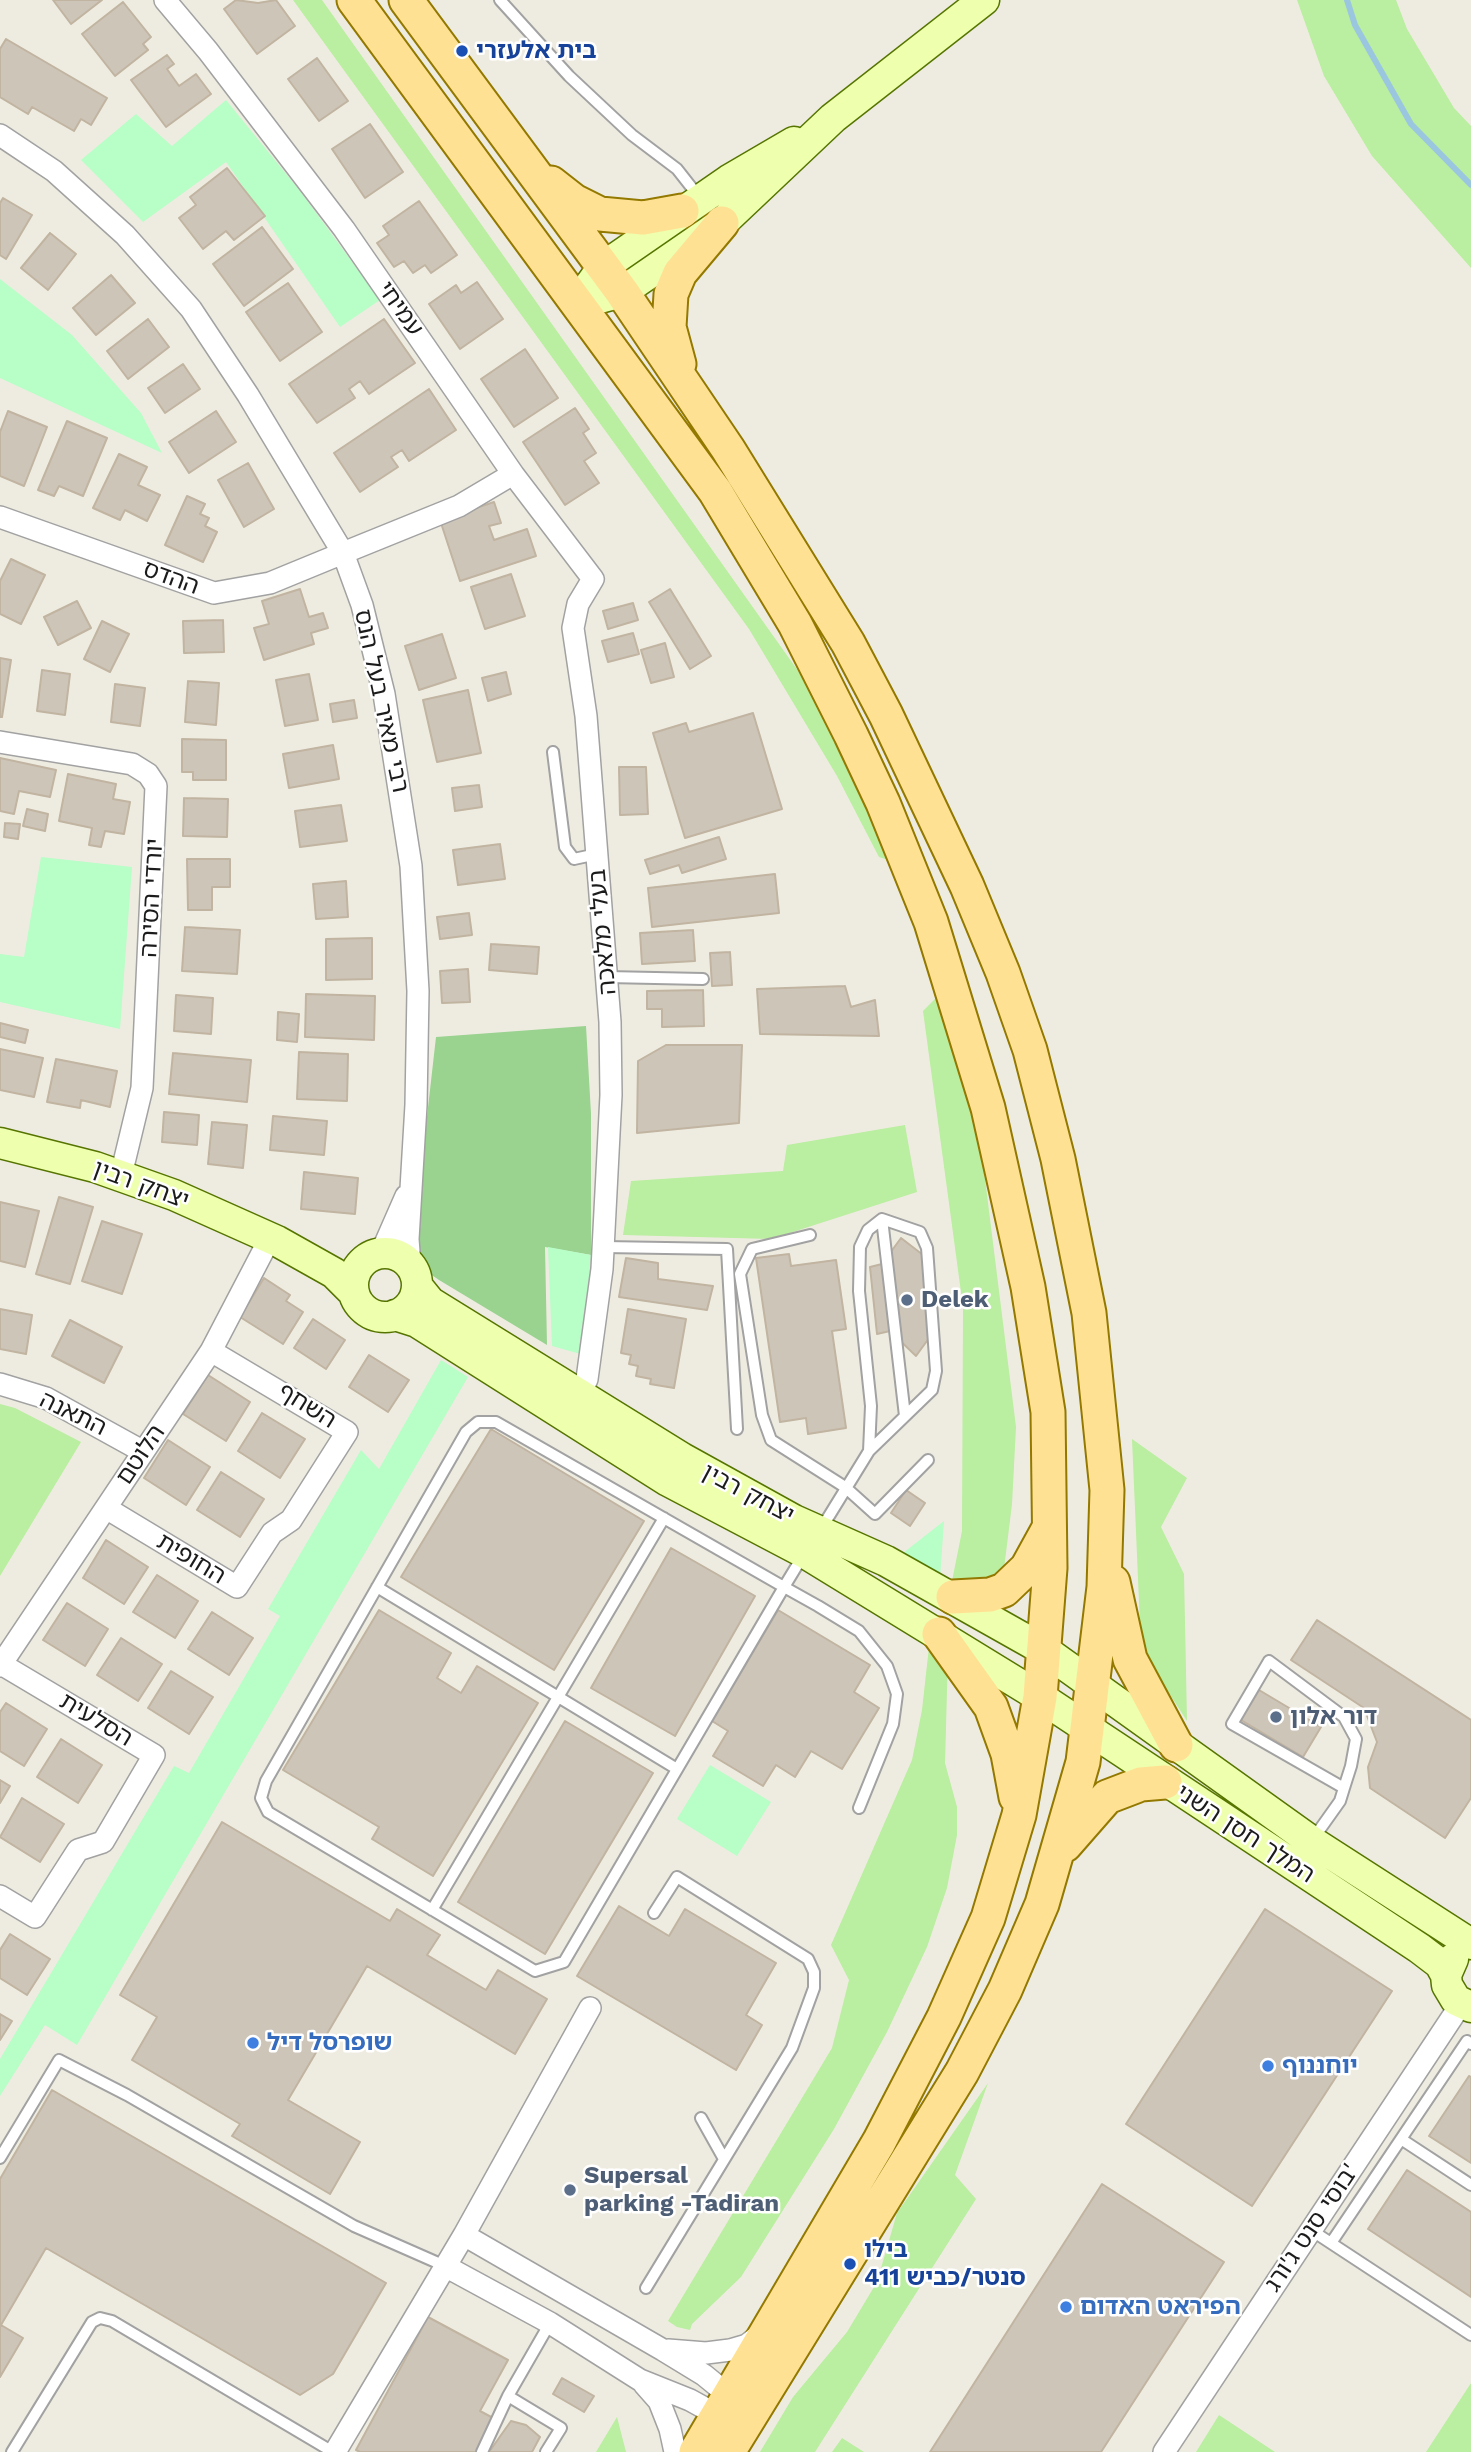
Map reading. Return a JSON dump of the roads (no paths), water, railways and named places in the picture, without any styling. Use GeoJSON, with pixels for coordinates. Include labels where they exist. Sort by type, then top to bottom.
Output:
{"type":"FeatureCollection","features":[{"type":"Feature","properties":{"kind":"main road"},"geometry":{"type":"LineString","coordinates":[[354,0],[715,491],[754,552],[850,735],[909,865],[954,991],[988,1108],[1015,1222],[1048,1412],[1051,1523],[1040,1697],[1019,1815],[988,1918],[944,2017],[879,2142],[775,2321],[733,2410],[728,2452]]}},
{"type":"Feature","properties":{"kind":"main road"},"geometry":{"type":"LineString","coordinates":[[406,0],[612,279],[728,449],[848,643],[910,765],[1003,973],[1030,1050],[1047,1114],[1089,1313],[1101,1410],[1107,1549],[1091,1684],[1089,1728],[1083,1762],[1057,1856],[1025,1946],[986,2028],[733,2410],[696,2452]]}},
{"type":"Feature","properties":{"kind":"main road"},"geometry":{"type":"LineString","coordinates":[[531,167],[573,201],[600,214],[643,218],[701,211],[671,294],[669,327],[692,399]]}},
{"type":"Feature","properties":{"kind":"main road"},"geometry":{"type":"LineString","coordinates":[[953,1597],[990,1595],[1009,1587],[1027,1568],[1051,1523]]}},
{"type":"Feature","properties":{"kind":"main road"},"geometry":{"type":"LineString","coordinates":[[1107,1549],[1130,1659],[1176,1745]]}},
{"type":"Feature","properties":{"kind":"main road"},"geometry":{"type":"LineString","coordinates":[[939,1634],[979,1686],[1001,1730],[1019,1815]]}},
{"type":"Feature","properties":{"kind":"main road"},"geometry":{"type":"LineString","coordinates":[[1057,1856],[1107,1797],[1142,1784],[1165,1782]]}},
{"type":"Feature","properties":{"kind":"street","name":"עמיחי"},"geometry":{"type":"LineString","coordinates":[[165,0],[208,51],[344,229],[513,474]]}},
{"type":"Feature","properties":{"kind":"street"},"geometry":{"type":"LineString","coordinates":[[577,304],[701,211],[834,118],[984,0]]}},
{"type":"Feature","properties":{"kind":"street","name":"רבי מאיר בעל הנס"},"geometry":{"type":"LineString","coordinates":[[0,135],[54,171],[125,235],[191,309],[248,395],[343,553],[362,605],[384,694],[411,866],[418,991],[416,1105],[410,1188],[414,1275]]}},
{"type":"Feature","properties":{"kind":"street"},"geometry":{"type":"LineString","coordinates":[[612,279],[701,211]]}},
{"type":"Feature","properties":{"kind":"street"},"geometry":{"type":"LineString","coordinates":[[343,553],[459,506],[513,474]]}},
{"type":"Feature","properties":{"kind":"street","name":"בעלי מלאכה"},"geometry":{"type":"LineString","coordinates":[[513,474],[593,579],[578,604],[573,628],[586,716],[607,977],[611,1096],[604,1247],[590,1357],[575,1407]]}},
{"type":"Feature","properties":{"kind":"street","name":"ההדס"},"geometry":{"type":"LineString","coordinates":[[0,517],[214,593],[270,583],[343,553]]}},
{"type":"Feature","properties":{"kind":"street","name":"יורדי הסירה"},"geometry":{"type":"LineString","coordinates":[[0,742],[132,764],[148,774],[156,786],[142,1088],[121,1175]]}},
{"type":"Feature","properties":{"kind":"street","name":"יצחק רבין"},"geometry":{"type":"LineString","coordinates":[[0,1143],[121,1175],[174,1195],[273,1240],[344,1257],[365,1270]]}},
{"type":"Feature","properties":{"kind":"street","name":"רבי מאיר בעל הנס"},"geometry":{"type":"LineString","coordinates":[[365,1270],[410,1188]]}},
{"type":"Feature","properties":{"kind":"street","name":"הלוטם"},"geometry":{"type":"LineString","coordinates":[[0,1665],[212,1351],[273,1240]]}},
{"type":"Feature","properties":{"kind":"street"},"geometry":{"type":"LineString","coordinates":[[393,1254],[414,1275],[409,1306],[395,1315],[371,1313],[363,1308],[365,1270],[393,1254]]}},
{"type":"Feature","properties":{"kind":"street","name":"יצחק רבין"},"geometry":{"type":"LineString","coordinates":[[414,1275],[430,1302],[575,1407],[668,1481],[812,1541],[939,1634],[1040,1697]]}},
{"type":"Feature","properties":{"kind":"street","name":"יצחק רבין"},"geometry":{"type":"LineString","coordinates":[[395,1315],[417,1322],[575,1407]]}},
{"type":"Feature","properties":{"kind":"street","name":"השחף"},"geometry":{"type":"LineString","coordinates":[[212,1351],[348,1432],[291,1520]]}},
{"type":"Feature","properties":{"kind":"street","name":"התאנה"},"geometry":{"type":"LineString","coordinates":[[0,1384],[46,1398],[142,1451]]}},
{"type":"Feature","properties":{"kind":"street","name":"החופית"},"geometry":{"type":"LineString","coordinates":[[106,1508],[237,1587],[272,1533],[291,1520]]}},
{"type":"Feature","properties":{"kind":"street","name":"יצחק רבין"},"geometry":{"type":"LineString","coordinates":[[812,1541],[853,1544],[953,1597],[1044,1650],[1091,1684]]}},
{"type":"Feature","properties":{"kind":"street","name":"הסלעית"},"geometry":{"type":"LineString","coordinates":[[0,1665],[154,1755],[103,1842],[78,1850],[35,1917],[0,1896]]}},
{"type":"Feature","properties":{"kind":"street","name":"המלך חסן השני"},"geometry":{"type":"LineString","coordinates":[[1091,1684],[1311,1841],[1471,1946]]}},
{"type":"Feature","properties":{"kind":"street","name":"המלך חסן השני"},"geometry":{"type":"LineString","coordinates":[[1040,1697],[1419,1948],[1440,1964],[1452,1995],[1466,2006]]}},
{"type":"Feature","properties":{"kind":"street"},"geometry":{"type":"LineString","coordinates":[[1446,1975],[1455,1956],[1471,1946]]}},
{"type":"Feature","properties":{"kind":"street","name":"בוסי סנט ג'ורג'"},"geometry":{"type":"LineString","coordinates":[[1164,2452],[1311,2230],[1466,2006]]}},
{"type":"Feature","properties":{"kind":"street"},"geometry":{"type":"LineString","coordinates":[[334,2452],[464,2235],[590,2008]]}},
{"type":"Feature","properties":{"kind":"street"},"geometry":{"type":"LineString","coordinates":[[464,2235],[663,2350],[733,2410]]}},
{"type":"Feature","properties":{"kind":"street"},"geometry":{"type":"LineString","coordinates":[[445,2266],[550,2323],[640,2381],[690,2400],[733,2410]]}},
{"type":"Feature","properties":{"kind":"street"},"geometry":{"type":"LineString","coordinates":[[663,2350],[706,2353],[730,2350],[747,2345],[775,2321]]}},
{"type":"Feature","properties":{"kind":"street"},"geometry":{"type":"LineString","coordinates":[[640,2381],[659,2401],[670,2429],[675,2452]]}},
{"type":"Feature","properties":{"kind":"lane"},"geometry":{"type":"LineString","coordinates":[[500,0],[569,76],[632,135],[677,169],[701,211]]}},
{"type":"Feature","properties":{"kind":"lane"},"geometry":{"type":"LineString","coordinates":[[553,752],[565,847],[574,859],[597,854]]}},
{"type":"Feature","properties":{"kind":"lane"},"geometry":{"type":"LineString","coordinates":[[607,977],[703,979]]}},
{"type":"Feature","properties":{"kind":"lane"},"geometry":{"type":"LineString","coordinates":[[882,1219],[905,1416]]}},
{"type":"Feature","properties":{"kind":"lane"},"geometry":{"type":"LineString","coordinates":[[859,1808],[893,1724],[897,1694],[887,1666],[859,1631],[784,1587],[496,1422],[478,1423],[466,1432],[266,1781],[261,1798],[268,1812],[535,1971],[564,1962],[784,1587],[845,1487],[869,1451],[932,1390],[936,1371],[926,1248],[920,1232],[882,1219]]}},
{"type":"Feature","properties":{"kind":"lane"},"geometry":{"type":"LineString","coordinates":[[869,1451],[871,1406],[859,1291],[860,1247],[868,1230],[882,1219]]}},
{"type":"Feature","properties":{"kind":"lane"},"geometry":{"type":"LineString","coordinates":[[810,1235],[752,1249],[740,1274],[762,1415],[771,1440],[845,1487],[875,1514],[928,1460]]}},
{"type":"Feature","properties":{"kind":"lane"},"geometry":{"type":"LineString","coordinates":[[604,1247],[727,1249],[737,1429]]}},
{"type":"Feature","properties":{"kind":"lane"},"geometry":{"type":"LineString","coordinates":[[432,1910],[664,1518]]}},
{"type":"Feature","properties":{"kind":"lane"},"geometry":{"type":"LineString","coordinates":[[377,1587],[677,1769]]}},
{"type":"Feature","properties":{"kind":"lane"},"geometry":{"type":"LineString","coordinates":[[1311,1841],[1340,1801],[1344,1788],[1356,1739],[1344,1717],[1269,1661],[1232,1724],[1344,1788]]}},
{"type":"Feature","properties":{"kind":"lane"},"geometry":{"type":"LineString","coordinates":[[646,2288],[792,2048],[814,1987],[814,1972],[808,1959],[677,1877],[654,1913]]}},
{"type":"Feature","properties":{"kind":"lane"},"geometry":{"type":"LineString","coordinates":[[1331,2243],[1467,2042],[1471,2044]]}},
{"type":"Feature","properties":{"kind":"lane"},"geometry":{"type":"LineString","coordinates":[[0,2158],[59,2060],[127,2095],[354,2226],[445,2266]]}},
{"type":"Feature","properties":{"kind":"lane"},"geometry":{"type":"LineString","coordinates":[[701,2118],[724,2159]]}},
{"type":"Feature","properties":{"kind":"lane"},"geometry":{"type":"LineString","coordinates":[[1401,2139],[1471,2185]]}},
{"type":"Feature","properties":{"kind":"lane"},"geometry":{"type":"LineString","coordinates":[[1311,2230],[1471,2335]]}},
{"type":"Feature","properties":{"kind":"lane"},"geometry":{"type":"LineString","coordinates":[[12,2452],[92,2322],[100,2318],[113,2321],[334,2452]]}},
{"type":"Feature","properties":{"kind":"lane"},"geometry":{"type":"LineString","coordinates":[[482,2452],[508,2396],[550,2323]]}},
{"type":"Feature","properties":{"kind":"lane"},"geometry":{"type":"LineString","coordinates":[[508,2396],[561,2428],[546,2452]]}},
{"type":"Feature","properties":{"kind":"waterway"},"geometry":{"type":"LineString","coordinates":[[1347,0],[1355,25],[1411,124],[1471,185]]}},
{"type":"Feature","properties":{"kind":"place","name":"בית אלעזרי"},"geometry":{"type":"Point","coordinates":[462,51]}},
{"type":"Feature","properties":{"kind":"place","name":"Delek"},"geometry":{"type":"Point","coordinates":[907,1300]}},
{"type":"Feature","properties":{"kind":"place","name":"דור אלון"},"geometry":{"type":"Point","coordinates":[1276,1717]}},
{"type":"Feature","properties":{"kind":"place","name":"שופרסל דיל"},"geometry":{"type":"Point","coordinates":[253,2043]}},
{"type":"Feature","properties":{"kind":"place","name":"יוחננוף"},"geometry":{"type":"Point","coordinates":[1268,2066]}},
{"type":"Feature","properties":{"kind":"place","name":"Supersal parking -Tadiran"},"geometry":{"type":"Point","coordinates":[570,2190]}},
{"type":"Feature","properties":{"kind":"place","name":"בילו סנטר/כביש 411"},"geometry":{"type":"Point","coordinates":[850,2264]}},
{"type":"Feature","properties":{"kind":"place","name":"הפיראט האדום"},"geometry":{"type":"Point","coordinates":[1066,2307]}}]}
